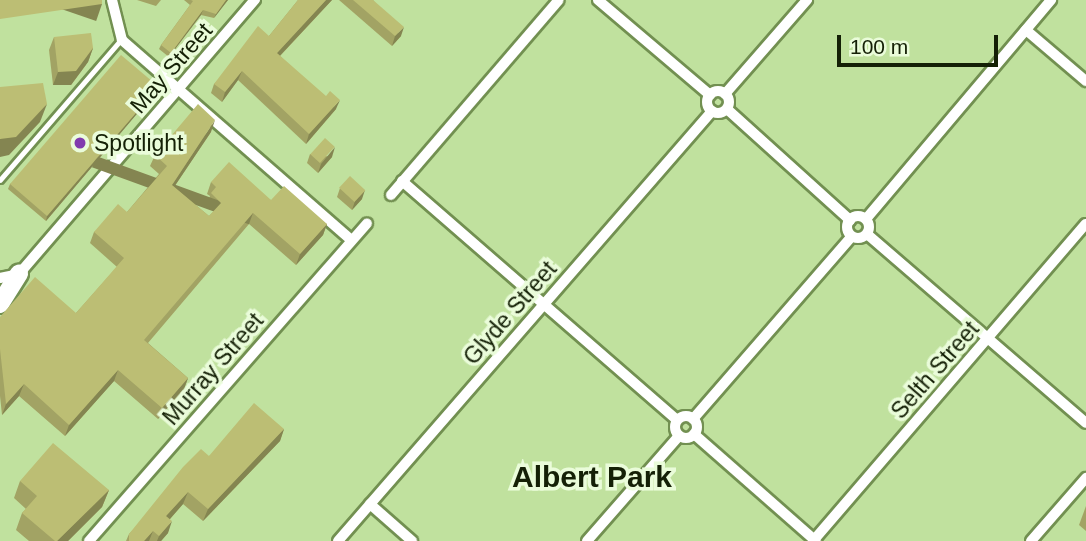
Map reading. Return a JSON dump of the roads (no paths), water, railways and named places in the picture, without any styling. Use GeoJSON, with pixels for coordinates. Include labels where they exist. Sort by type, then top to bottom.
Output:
{"type":"FeatureCollection","features":[{"type":"Feature","properties":{"kind":"highway"},"geometry":{"type":"LineString","coordinates":[[0,304],[19,274]]}},
{"type":"Feature","properties":{"kind":"street"},"geometry":{"type":"LineString","coordinates":[[112,0],[122,40],[351,240]]}},
{"type":"Feature","properties":{"kind":"street","name":"May Street"},"geometry":{"type":"LineString","coordinates":[[19,274],[255,0]]}},
{"type":"Feature","properties":{"kind":"street"},"geometry":{"type":"LineString","coordinates":[[391,195],[559,0]]}},
{"type":"Feature","properties":{"kind":"street"},"geometry":{"type":"LineString","coordinates":[[598,0],[710,95],[712,111],[727,109]]}},
{"type":"Feature","properties":{"kind":"street"},"geometry":{"type":"LineString","coordinates":[[710,95],[725,94],[807,0]]}},
{"type":"Feature","properties":{"kind":"street"},"geometry":{"type":"LineString","coordinates":[[1051,0],[866,219],[867,234],[1086,423]]}},
{"type":"Feature","properties":{"kind":"street"},"geometry":{"type":"LineString","coordinates":[[1026,30],[1086,80]]}},
{"type":"Feature","properties":{"kind":"street"},"geometry":{"type":"LineString","coordinates":[[725,94],[727,109],[850,220],[852,236]]}},
{"type":"Feature","properties":{"kind":"street","name":"Glyde Street"},"geometry":{"type":"LineString","coordinates":[[338,541],[712,111]]}},
{"type":"Feature","properties":{"kind":"street"},"geometry":{"type":"LineString","coordinates":[[402,181],[677,420],[679,436]]}},
{"type":"Feature","properties":{"kind":"street"},"geometry":{"type":"LineString","coordinates":[[850,220],[866,219]]}},
{"type":"Feature","properties":{"kind":"street","name":"Murray Street"},"geometry":{"type":"LineString","coordinates":[[89,541],[367,223]]}},
{"type":"Feature","properties":{"kind":"street","name":"Selth Street"},"geometry":{"type":"LineString","coordinates":[[814,540],[1086,224]]}},
{"type":"Feature","properties":{"kind":"street"},"geometry":{"type":"LineString","coordinates":[[814,540],[694,433],[693,419],[852,236],[867,234]]}},
{"type":"Feature","properties":{"kind":"street"},"geometry":{"type":"LineString","coordinates":[[0,278],[19,274]]}},
{"type":"Feature","properties":{"kind":"street"},"geometry":{"type":"LineString","coordinates":[[677,420],[693,419]]}},
{"type":"Feature","properties":{"kind":"street"},"geometry":{"type":"LineString","coordinates":[[587,541],[679,436],[694,433]]}},
{"type":"Feature","properties":{"kind":"street"},"geometry":{"type":"LineString","coordinates":[[1031,541],[1086,478]]}},
{"type":"Feature","properties":{"kind":"street"},"geometry":{"type":"LineString","coordinates":[[370,504],[412,541]]}},
{"type":"Feature","properties":{"kind":"lane"},"geometry":{"type":"LineString","coordinates":[[0,180],[122,40]]}},
{"type":"Feature","properties":{"kind":"place","name":"Spotlight"},"geometry":{"type":"Point","coordinates":[80,143]}},
{"type":"Feature","properties":{"kind":"district","name":"Albert Park"},"geometry":{"type":"Point","coordinates":[592,477]}}]}
